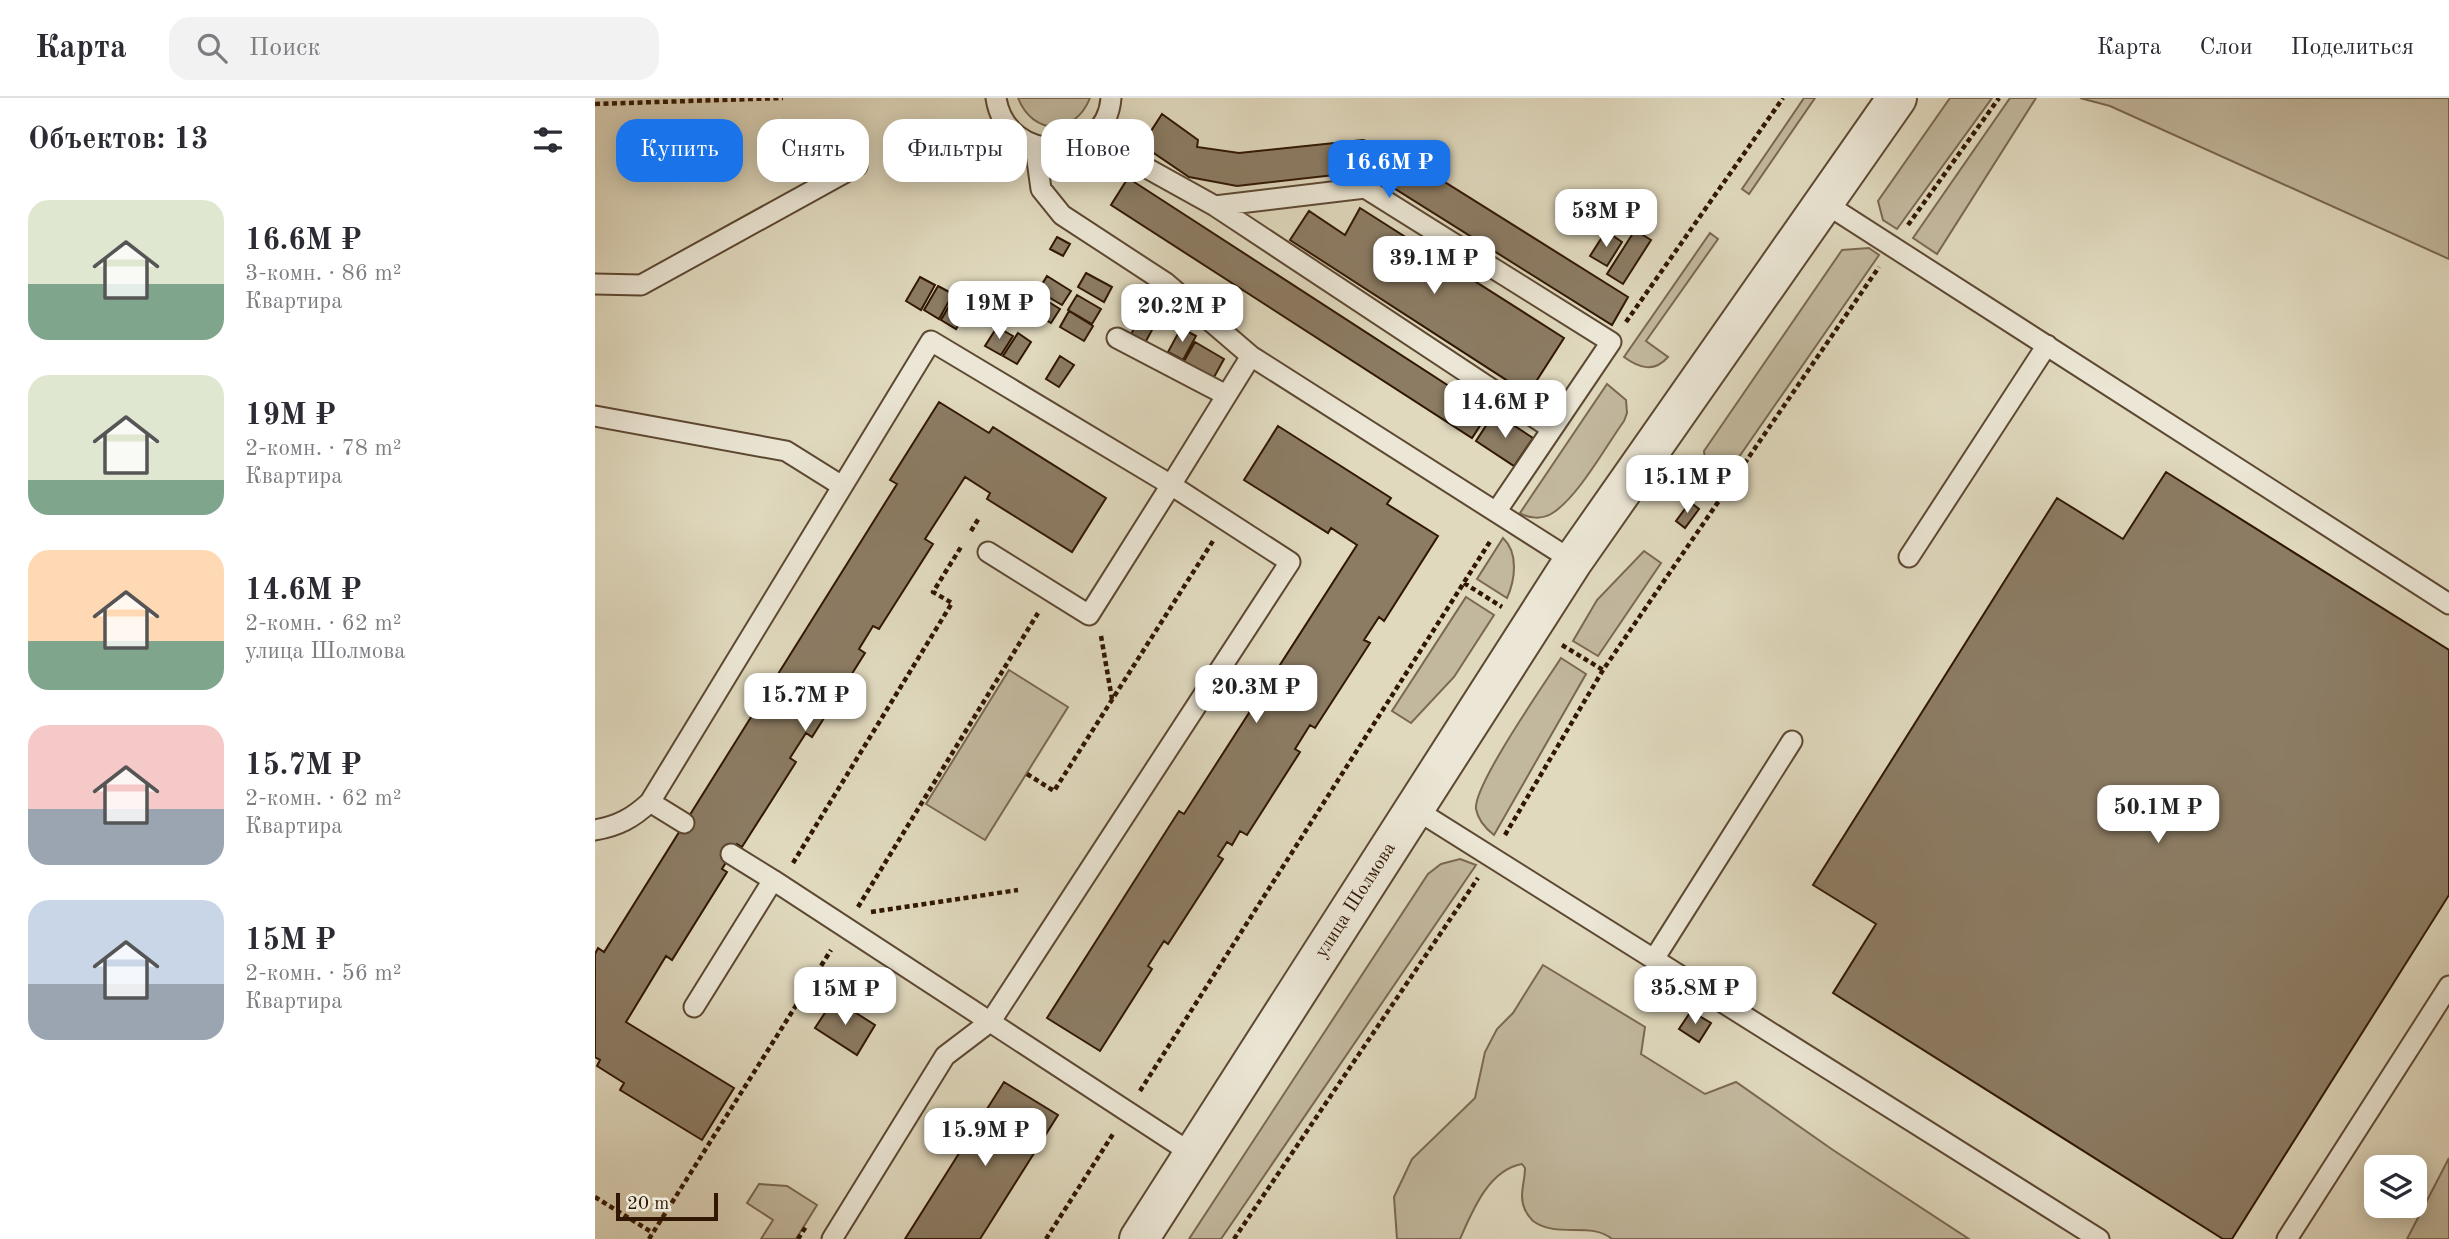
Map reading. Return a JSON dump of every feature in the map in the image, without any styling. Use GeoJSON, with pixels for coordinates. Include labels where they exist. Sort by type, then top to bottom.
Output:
{"type":"FeatureCollection","features":[{"type":"Feature","properties":{"kind":"street","name":"улица Шолмова"},"geometry":{"type":"LineString","coordinates":[[1139,1239],[1573,561],[1896,98]]}},
{"type":"Feature","properties":{"kind":"lane"},"geometry":{"type":"LineString","coordinates":[[996,98],[997,108],[1006,125],[1019,138],[1035,146],[1054,149],[1073,146],[1090,136],[1103,122],[1111,98]]}},
{"type":"Feature","properties":{"kind":"lane"},"geometry":{"type":"LineString","coordinates":[[1035,146],[1041,189],[1062,215],[1166,283],[1251,356],[1573,561]]}},
{"type":"Feature","properties":{"kind":"lane"},"geometry":{"type":"LineString","coordinates":[[1154,172],[1215,206],[1552,429]]}},
{"type":"Feature","properties":{"kind":"lane"},"geometry":{"type":"LineString","coordinates":[[595,284],[641,285],[828,182]]}},
{"type":"Feature","properties":{"kind":"lane"},"geometry":{"type":"LineString","coordinates":[[1215,206],[1365,188],[1611,342],[1552,429],[1501,515]]}},
{"type":"Feature","properties":{"kind":"lane"},"geometry":{"type":"LineString","coordinates":[[1823,202],[2449,604]]}},
{"type":"Feature","properties":{"kind":"lane"},"geometry":{"type":"LineString","coordinates":[[1117,338],[1226,395]]}},
{"type":"Feature","properties":{"kind":"lane"},"geometry":{"type":"LineString","coordinates":[[595,830],[615,826],[650,802],[931,341],[1171,485],[1290,562],[991,1021],[945,1056],[832,1239]]}},
{"type":"Feature","properties":{"kind":"lane"},"geometry":{"type":"LineString","coordinates":[[1909,557],[2047,345]]}},
{"type":"Feature","properties":{"kind":"lane"},"geometry":{"type":"LineString","coordinates":[[988,552],[1089,615],[1251,356]]}},
{"type":"Feature","properties":{"kind":"lane"},"geometry":{"type":"LineString","coordinates":[[595,416],[786,451],[842,486]]}},
{"type":"Feature","properties":{"kind":"lane"},"geometry":{"type":"LineString","coordinates":[[1654,959],[1792,741]]}},
{"type":"Feature","properties":{"kind":"lane"},"geometry":{"type":"LineString","coordinates":[[650,802],[684,823]]}},
{"type":"Feature","properties":{"kind":"lane"},"geometry":{"type":"LineString","coordinates":[[1415,809],[2099,1239]]}},
{"type":"Feature","properties":{"kind":"lane"},"geometry":{"type":"LineString","coordinates":[[731,854],[776,883],[849,921],[991,1021],[1194,1155]]}},
{"type":"Feature","properties":{"kind":"lane"},"geometry":{"type":"LineString","coordinates":[[694,1007],[776,883]]}},
{"type":"Feature","properties":{"kind":"lane"},"geometry":{"type":"LineString","coordinates":[[2287,1239],[2449,986]]}},
{"type":"Feature","properties":{"kind":"path"},"geometry":{"type":"LineString","coordinates":[[595,104],[783,98]]}},
{"type":"Feature","properties":{"kind":"path"},"geometry":{"type":"LineString","coordinates":[[1611,342],[1783,98]]}},
{"type":"Feature","properties":{"kind":"path"},"geometry":{"type":"LineString","coordinates":[[1234,1239],[1492,857],[1603,670],[1893,246],[1999,98]]}},
{"type":"Feature","properties":{"kind":"path"},"geometry":{"type":"LineString","coordinates":[[1045,1239],[1501,515]]}},
{"type":"Feature","properties":{"kind":"path"},"geometry":{"type":"LineString","coordinates":[[776,883],[952,603],[933,592],[979,518]]}},
{"type":"Feature","properties":{"kind":"path"},"geometry":{"type":"LineString","coordinates":[[1027,774],[1054,791],[1226,520]]}},
{"type":"Feature","properties":{"kind":"path"},"geometry":{"type":"LineString","coordinates":[[649,1239],[1051,592]]}},
{"type":"Feature","properties":{"kind":"path"},"geometry":{"type":"LineString","coordinates":[[1089,615],[1098,621],[1112,700]]}},
{"type":"Feature","properties":{"kind":"path"},"geometry":{"type":"LineString","coordinates":[[849,921],[1018,890]]}},
{"type":"Feature","properties":{"kind":"path"},"geometry":{"type":"LineString","coordinates":[[595,1197],[653,1233]]}},
{"type":"Feature","properties":{"kind":"shaded area"},"geometry":{"type":"Polygon","coordinates":[[[1018,98],[1090,98],[1075,119],[1041,119],[1041,124],[1025,110],[1018,98]]]}},
{"type":"Feature","properties":{"kind":"shaded area"},"geometry":{"type":"Polygon","coordinates":[[[1804,98],[1815,98],[1749,194],[1742,189],[1804,98]]]}},
{"type":"Feature","properties":{"kind":"shaded area"},"geometry":{"type":"Polygon","coordinates":[[[1950,98],[1992,98],[1897,229],[1883,220],[1878,201],[1950,98]]]}},
{"type":"Feature","properties":{"kind":"shaded area"},"geometry":{"type":"Polygon","coordinates":[[[2010,98],[2036,98],[1937,254],[1913,238],[2010,98]]]}},
{"type":"Feature","properties":{"kind":"shaded area"},"geometry":{"type":"Polygon","coordinates":[[[2080,98],[2449,98],[2449,259],[2110,106],[2080,98]]]}},
{"type":"Feature","properties":{"kind":"shaded area"},"geometry":{"type":"Polygon","coordinates":[[[1710,233],[1718,239],[1646,341],[1668,357],[1652,367],[1630,361],[1624,357],[1710,233]]]}},
{"type":"Feature","properties":{"kind":"shaded area"},"geometry":{"type":"Polygon","coordinates":[[[1869,248],[1879,255],[1723,480],[1706,468],[1704,451],[1842,250],[1869,248]]]}},
{"type":"Feature","properties":{"kind":"shaded area"},"geometry":{"type":"Polygon","coordinates":[[[1607,384],[1626,400],[1627,413],[1600,457],[1571,497],[1551,514],[1535,518],[1520,513],[1607,384]]]}},
{"type":"Feature","properties":{"kind":"shaded area"},"geometry":{"type":"Polygon","coordinates":[[[1503,538],[1511,551],[1514,567],[1507,598],[1477,579],[1503,538]]]}},
{"type":"Feature","properties":{"kind":"shaded area"},"geometry":{"type":"Polygon","coordinates":[[[1644,551],[1661,563],[1598,656],[1573,641],[1597,600],[1644,551]]]}},
{"type":"Feature","properties":{"kind":"shaded area"},"geometry":{"type":"Polygon","coordinates":[[[1466,597],[1494,615],[1454,677],[1411,723],[1392,711],[1466,597]]]}},
{"type":"Feature","properties":{"kind":"shaded area"},"geometry":{"type":"Polygon","coordinates":[[[1561,658],[1586,674],[1494,835],[1478,817],[1478,797],[1497,758],[1561,658]]]}},
{"type":"Feature","properties":{"kind":"shaded area"},"geometry":{"type":"Polygon","coordinates":[[[1009,670],[1068,707],[985,840],[926,804],[1009,670]]]}},
{"type":"Feature","properties":{"kind":"shaded area"},"geometry":{"type":"Polygon","coordinates":[[[1460,859],[1476,865],[1221,1239],[1189,1239],[1428,874],[1441,864],[1460,859]]]}},
{"type":"Feature","properties":{"kind":"shaded area"},"geometry":{"type":"Polygon","coordinates":[[[1543,965],[1645,1027],[1641,1054],[1705,1094],[1736,1082],[1833,1150],[1969,1239],[1612,1239],[1594,1231],[1553,1229],[1533,1221],[1526,1213],[1523,1203],[1525,1168],[1522,1164],[1500,1174],[1491,1183],[1476,1205],[1460,1239],[1397,1239],[1394,1197],[1412,1159],[1475,1098],[1485,1052],[1497,1029],[1513,1013],[1543,965]]]}},
{"type":"Feature","properties":{"kind":"shaded area"},"geometry":{"type":"Polygon","coordinates":[[[2449,1158],[2449,1239],[2407,1239],[2418,1218],[2427,1218],[2427,1200],[2449,1158]]]}},
{"type":"Feature","properties":{"kind":"shaded area"},"geometry":{"type":"Polygon","coordinates":[[[759,1184],[787,1186],[817,1205],[796,1239],[761,1239],[773,1220],[747,1203],[759,1184]]]}},
{"type":"Feature","properties":{"kind":"building"},"geometry":{"type":"Polygon","coordinates":[[[1162,114],[1198,140],[1197,147],[1239,153],[1363,140],[1392,149],[1628,297],[1612,325],[1376,177],[1361,172],[1237,186],[1189,177],[1154,153],[1154,126],[1162,114]]]}},
{"type":"Feature","properties":{"kind":"building"},"geometry":{"type":"Polygon","coordinates":[[[1125,182],[1134,182],[1489,412],[1472,438],[1111,205],[1125,182]]]}},
{"type":"Feature","properties":{"kind":"building"},"geometry":{"type":"Polygon","coordinates":[[[1360,208],[1564,338],[1528,394],[1290,240],[1309,211],[1345,235],[1360,208]]]}},
{"type":"Feature","properties":{"kind":"building"},"geometry":{"type":"Polygon","coordinates":[[[1635,230],[1651,240],[1623,284],[1607,274],[1635,230]]]}},
{"type":"Feature","properties":{"kind":"building"},"geometry":{"type":"Polygon","coordinates":[[[1606,231],[1622,242],[1607,266],[1590,256],[1606,231]]]}},
{"type":"Feature","properties":{"kind":"building"},"geometry":{"type":"Polygon","coordinates":[[[1057,237],[1070,244],[1063,256],[1050,249],[1057,237]]]}},
{"type":"Feature","properties":{"kind":"building"},"geometry":{"type":"Polygon","coordinates":[[[1086,273],[1112,287],[1104,302],[1078,287],[1086,273]]]}},
{"type":"Feature","properties":{"kind":"building"},"geometry":{"type":"Polygon","coordinates":[[[1047,276],[1071,291],[1062,305],[1038,291],[1047,276]]]}},
{"type":"Feature","properties":{"kind":"building"},"geometry":{"type":"Polygon","coordinates":[[[920,277],[935,285],[921,310],[906,301],[920,277]]]}},
{"type":"Feature","properties":{"kind":"building"},"geometry":{"type":"Polygon","coordinates":[[[938,286],[953,294],[939,319],[924,310],[938,286]]]}},
{"type":"Feature","properties":{"kind":"building"},"geometry":{"type":"Polygon","coordinates":[[[1036,294],[1060,309],[1051,323],[1027,309],[1036,294]]]}},
{"type":"Feature","properties":{"kind":"building"},"geometry":{"type":"Polygon","coordinates":[[[1077,295],[1101,309],[1092,324],[1068,310],[1077,295]]]}},
{"type":"Feature","properties":{"kind":"building"},"geometry":{"type":"Polygon","coordinates":[[[955,296],[970,305],[956,329],[941,320],[955,296]]]}},
{"type":"Feature","properties":{"kind":"building"},"geometry":{"type":"Polygon","coordinates":[[[1146,307],[1160,315],[1145,343],[1130,336],[1146,307]]]}},
{"type":"Feature","properties":{"kind":"building"},"geometry":{"type":"Polygon","coordinates":[[[1069,311],[1093,326],[1084,341],[1060,327],[1069,311]]]}},
{"type":"Feature","properties":{"kind":"building"},"geometry":{"type":"Polygon","coordinates":[[[997,327],[1013,336],[1001,355],[985,346],[997,327]]]}},
{"type":"Feature","properties":{"kind":"building"},"geometry":{"type":"Polygon","coordinates":[[[1181,328],[1196,336],[1183,360],[1168,352],[1181,328]]]}},
{"type":"Feature","properties":{"kind":"building"},"geometry":{"type":"Polygon","coordinates":[[[1018,333],[1031,342],[1017,364],[1003,356],[1018,333]]]}},
{"type":"Feature","properties":{"kind":"building"},"geometry":{"type":"Polygon","coordinates":[[[1195,342],[1224,359],[1213,379],[1183,363],[1195,342]]]}},
{"type":"Feature","properties":{"kind":"building"},"geometry":{"type":"Polygon","coordinates":[[[1060,356],[1074,365],[1059,387],[1046,379],[1060,356]]]}},
{"type":"Feature","properties":{"kind":"building"},"geometry":{"type":"Polygon","coordinates":[[[939,402],[989,433],[993,427],[1106,498],[1072,552],[987,499],[990,493],[965,477],[925,539],[933,544],[879,629],[873,626],[859,649],[865,653],[812,737],[806,733],[790,758],[796,762],[742,847],[737,844],[722,869],[727,872],[672,960],[666,956],[626,1022],[734,1088],[702,1140],[620,1090],[624,1083],[597,1066],[600,1060],[595,1057],[595,954],[598,948],[604,952],[897,484],[890,480],[939,402]]]}},
{"type":"Feature","properties":{"kind":"building"},"geometry":{"type":"Polygon","coordinates":[[[1493,415],[1533,438],[1514,466],[1476,441],[1493,415]]]}},
{"type":"Feature","properties":{"kind":"building"},"geometry":{"type":"Polygon","coordinates":[[[1278,426],[1391,498],[1387,504],[1438,536],[1384,621],[1379,617],[1364,640],[1370,643],[1315,728],[1310,725],[1295,749],[1300,752],[1247,835],[1240,831],[1232,845],[1227,842],[1218,856],[1223,859],[1168,944],[1164,941],[1148,966],[1152,969],[1100,1051],[1047,1018],[1179,811],[1184,814],[1357,545],[1331,528],[1328,533],[1244,480],[1278,426]]]}},
{"type":"Feature","properties":{"kind":"building"},"geometry":{"type":"Polygon","coordinates":[[[2166,472],[2449,650],[2449,895],[2232,1239],[2223,1239],[1833,993],[1876,924],[1813,885],[2057,498],[2123,539],[2166,472]]]}},
{"type":"Feature","properties":{"kind":"building"},"geometry":{"type":"Polygon","coordinates":[[[1690,502],[1699,509],[1685,528],[1676,521],[1690,502]]]}},
{"type":"Feature","properties":{"kind":"building"},"geometry":{"type":"Polygon","coordinates":[[[834,999],[875,1025],[857,1055],[815,1028],[834,999]]]}},
{"type":"Feature","properties":{"kind":"building"},"geometry":{"type":"Polygon","coordinates":[[[1691,1011],[1711,1023],[1699,1042],[1679,1029],[1691,1011]]]}},
{"type":"Feature","properties":{"kind":"building"},"geometry":{"type":"Polygon","coordinates":[[[1004,1082],[1058,1115],[980,1239],[905,1239],[1004,1082]]]}}]}
